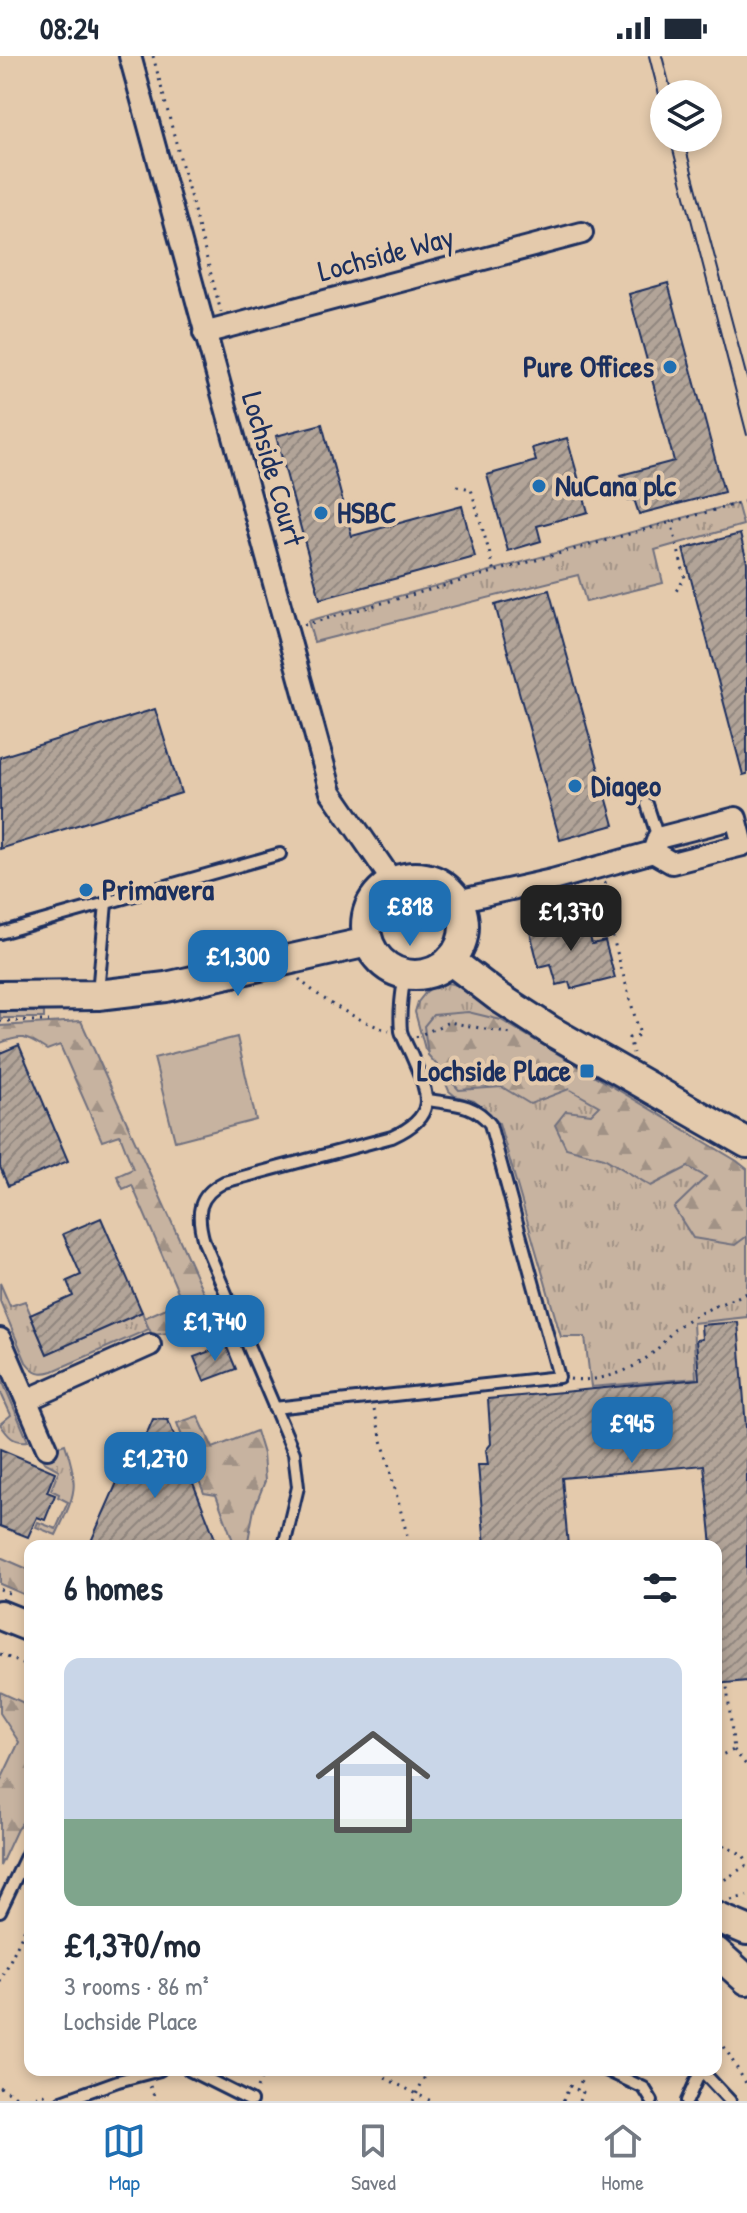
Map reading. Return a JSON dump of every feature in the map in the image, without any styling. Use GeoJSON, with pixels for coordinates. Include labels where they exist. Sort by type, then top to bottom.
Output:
{"type":"FeatureCollection","features":[{"type":"Feature","properties":{"kind":"street","name":"Lochside Court"},"geometry":{"type":"LineString","coordinates":[[130,56],[331,792],[393,882]]}},
{"type":"Feature","properties":{"kind":"street","name":"Lochside Way"},"geometry":{"type":"LineString","coordinates":[[204,333],[582,233]]}},
{"type":"Feature","properties":{"kind":"street"},"geometry":{"type":"LineString","coordinates":[[457,901],[601,867],[655,845]]}},
{"type":"Feature","properties":{"kind":"street"},"geometry":{"type":"LineString","coordinates":[[405,878],[429,879],[440,884],[457,901],[464,926],[462,938],[450,960],[440,968],[417,975],[393,969],[383,963],[368,942],[366,919],[369,907],[375,897],[393,882],[405,878]]}},
{"type":"Feature","properties":{"kind":"street"},"geometry":{"type":"LineString","coordinates":[[0,996],[98,995],[166,987],[368,942]]}},
{"type":"Feature","properties":{"kind":"street"},"geometry":{"type":"LineString","coordinates":[[450,960],[497,996],[551,1031],[747,1143]]}},
{"type":"Feature","properties":{"kind":"street"},"geometry":{"type":"LineString","coordinates":[[0,1339],[47,1448]]}},
{"type":"Feature","properties":{"kind":"street"},"geometry":{"type":"LineString","coordinates":[[27,1400],[150,1345]]}},
{"type":"Feature","properties":{"kind":"street"},"geometry":{"type":"LineString","coordinates":[[0,1615],[24,1625]]}},
{"type":"Feature","properties":{"kind":"street"},"geometry":{"type":"LineString","coordinates":[[0,1635],[24,1645]]}},
{"type":"Feature","properties":{"kind":"street"},"geometry":{"type":"LineString","coordinates":[[722,1920],[747,1930]]}},
{"type":"Feature","properties":{"kind":"street"},"geometry":{"type":"LineString","coordinates":[[722,1957],[747,1980]]}},
{"type":"Feature","properties":{"kind":"lane"},"geometry":{"type":"LineString","coordinates":[[647,804],[655,845]]}},
{"type":"Feature","properties":{"kind":"lane"},"geometry":{"type":"LineString","coordinates":[[0,933],[280,854]]}},
{"type":"Feature","properties":{"kind":"lane"},"geometry":{"type":"LineString","coordinates":[[98,995],[106,903]]}},
{"type":"Feature","properties":{"kind":"lane"},"geometry":{"type":"LineString","coordinates":[[286,1540],[296,1502],[298,1475],[294,1453],[204,1242],[200,1208],[204,1196],[224,1182],[392,1137],[407,1130],[418,1119],[428,1100],[426,1088],[401,1033],[405,973]]}},
{"type":"Feature","properties":{"kind":"lane"},"geometry":{"type":"LineString","coordinates":[[274,1408],[559,1377],[490,1124],[483,1114],[467,1106],[428,1100]]}},
{"type":"Feature","properties":{"kind":"lane"},"geometry":{"type":"LineString","coordinates":[[0,1911],[24,1861]]}},
{"type":"Feature","properties":{"kind":"lane"},"geometry":{"type":"LineString","coordinates":[[62,2101],[137,2076]]}},
{"type":"Feature","properties":{"kind":"lane"},"geometry":{"type":"LineString","coordinates":[[201,2076],[251,2101]]}},
{"type":"Feature","properties":{"kind":"lane"},"geometry":{"type":"LineString","coordinates":[[619,2076],[644,2088],[652,2101]]}},
{"type":"Feature","properties":{"kind":"lane"},"geometry":{"type":"LineString","coordinates":[[687,2101],[698,2076]]}},
{"type":"Feature","properties":{"kind":"lane"},"geometry":{"type":"LineString","coordinates":[[707,2076],[730,2101]]}},
{"type":"Feature","properties":{"kind":"path"},"geometry":{"type":"LineString","coordinates":[[457,486],[471,489],[495,572]]}},
{"type":"Feature","properties":{"kind":"path"},"geometry":{"type":"LineString","coordinates":[[287,630],[747,501]]}},
{"type":"Feature","properties":{"kind":"path"},"geometry":{"type":"LineString","coordinates":[[671,521],[685,578],[676,591]]}},
{"type":"Feature","properties":{"kind":"path"},"geometry":{"type":"LineString","coordinates":[[601,867],[614,913],[613,938],[640,1035],[629,1038],[637,1064]]}},
{"type":"Feature","properties":{"kind":"path"},"geometry":{"type":"LineString","coordinates":[[292,972],[310,989],[339,1008],[387,1031],[417,1038],[449,1022],[514,1034]]}},
{"type":"Feature","properties":{"kind":"path"},"geometry":{"type":"LineString","coordinates":[[0,1021],[49,1021]]}},
{"type":"Feature","properties":{"kind":"path"},"geometry":{"type":"LineString","coordinates":[[559,1377],[585,1381],[628,1370],[657,1350],[676,1327],[747,1293]]}},
{"type":"Feature","properties":{"kind":"path"},"geometry":{"type":"LineString","coordinates":[[370,1397],[408,1540]]}},
{"type":"Feature","properties":{"kind":"path"},"geometry":{"type":"LineString","coordinates":[[0,1654],[24,1664]]}},
{"type":"Feature","properties":{"kind":"path"},"geometry":{"type":"LineString","coordinates":[[727,1687],[734,1750],[747,1766]]}},
{"type":"Feature","properties":{"kind":"path"},"geometry":{"type":"LineString","coordinates":[[722,1755],[734,1750]]}},
{"type":"Feature","properties":{"kind":"path"},"geometry":{"type":"LineString","coordinates":[[722,1845],[743,1855],[747,1863],[722,1881]]}},
{"type":"Feature","properties":{"kind":"path"},"geometry":{"type":"LineString","coordinates":[[0,1982],[24,1931]]}},
{"type":"Feature","properties":{"kind":"path"},"geometry":{"type":"LineString","coordinates":[[722,2043],[747,2085]]}},
{"type":"Feature","properties":{"kind":"path"},"geometry":{"type":"LineString","coordinates":[[251,2101],[262,2076]]}},
{"type":"Feature","properties":{"kind":"path"},"geometry":{"type":"LineString","coordinates":[[413,2101],[425,2076]]}},
{"type":"Feature","properties":{"kind":"path"},"geometry":{"type":"LineString","coordinates":[[385,2078],[431,2101]]}},
{"type":"Feature","properties":{"kind":"path"},"geometry":{"type":"LineString","coordinates":[[577,2090],[582,2079]]}},
{"type":"Feature","properties":{"kind":"path"},"geometry":{"type":"LineString","coordinates":[[563,2101],[570,2086],[583,2092],[579,2101]]}},
{"type":"Feature","properties":{"kind":"path"},"geometry":{"type":"LineString","coordinates":[[0,2087],[24,2100],[44,2094],[47,2101]]}},
{"type":"Feature","properties":{"kind":"green space"},"geometry":{"type":"Polygon","coordinates":[[[737,503],[743,525],[655,550],[663,583],[586,602],[578,575],[314,642],[308,621],[737,503]]]}},
{"type":"Feature","properties":{"kind":"green space"},"geometry":{"type":"Polygon","coordinates":[[[437,983],[460,986],[502,1018],[747,1171],[747,1317],[693,1323],[696,1378],[591,1387],[585,1337],[561,1337],[499,1123],[474,1101],[455,1096],[449,1091],[438,1065],[425,1049],[415,1012],[418,1002],[437,983]]]}},
{"type":"Feature","properties":{"kind":"green space"},"geometry":{"type":"Polygon","coordinates":[[[0,1011],[44,1012],[44,1018],[0,1018],[0,1011]]]}},
{"type":"Feature","properties":{"kind":"green space"},"geometry":{"type":"Polygon","coordinates":[[[468,1012],[501,1020],[747,1169],[747,1236],[735,1245],[693,1238],[674,1208],[706,1177],[688,1167],[651,1186],[604,1158],[566,1148],[555,1125],[566,1111],[591,1114],[599,1106],[569,1089],[530,1104],[502,1087],[459,1090],[428,1055],[424,1026],[433,1015],[468,1012]]]}},
{"type":"Feature","properties":{"kind":"green space"},"geometry":{"type":"Polygon","coordinates":[[[81,1021],[219,1327],[152,1335],[144,1318],[182,1301],[132,1185],[123,1189],[117,1176],[133,1169],[120,1135],[102,1141],[60,1045],[47,1050],[20,1038],[0,1043],[0,1026],[81,1021]]]}},
{"type":"Feature","properties":{"kind":"green space"},"geometry":{"type":"Polygon","coordinates":[[[237,1037],[256,1120],[175,1141],[154,1058],[237,1037]]]}},
{"type":"Feature","properties":{"kind":"green space"},"geometry":{"type":"Polygon","coordinates":[[[0,1283],[10,1306],[25,1301],[47,1354],[142,1312],[149,1329],[53,1371],[38,1372],[26,1362],[0,1301],[0,1283]]]}},
{"type":"Feature","properties":{"kind":"green space"},"geometry":{"type":"Polygon","coordinates":[[[0,1375],[28,1441],[11,1438],[0,1424],[11,1415],[0,1391],[0,1375]]]}},
{"type":"Feature","properties":{"kind":"green space"},"geometry":{"type":"Polygon","coordinates":[[[198,1416],[213,1448],[256,1431],[263,1454],[265,1481],[254,1509],[248,1540],[233,1540],[216,1495],[204,1493],[177,1423],[198,1416]]]}},
{"type":"Feature","properties":{"kind":"green space"},"geometry":{"type":"Polygon","coordinates":[[[65,1444],[74,1481],[68,1510],[56,1535],[36,1527],[38,1522],[56,1529],[68,1502],[51,1490],[59,1470],[44,1462],[38,1453],[65,1444]]]}},
{"type":"Feature","properties":{"kind":"green space"},"geometry":{"type":"Polygon","coordinates":[[[0,1557],[24,1567],[24,1594],[0,1584],[0,1557]]]}},
{"type":"Feature","properties":{"kind":"green space"},"geometry":{"type":"Polygon","coordinates":[[[0,1692],[24,1704],[24,1820],[0,1866],[0,1782],[19,1742],[0,1713],[0,1692]]]}},
{"type":"Feature","properties":{"kind":"building","name":"Pure Offices"},"geometry":{"type":"Polygon","coordinates":[[[668,283],[724,492],[639,514],[634,499],[628,500],[621,475],[674,461],[629,294],[668,283]]]}},
{"type":"Feature","properties":{"kind":"building","name":"HSBC"},"geometry":{"type":"Polygon","coordinates":[[[322,424],[352,536],[462,506],[475,557],[320,599],[276,436],[322,424]]]}},
{"type":"Feature","properties":{"kind":"building"},"geometry":{"type":"Polygon","coordinates":[[[567,438],[588,512],[537,526],[541,541],[508,551],[487,475],[536,461],[532,448],[567,438]]]}},
{"type":"Feature","properties":{"kind":"building"},"geometry":{"type":"Polygon","coordinates":[[[740,534],[747,562],[747,774],[743,775],[683,549],[740,534]]]}},
{"type":"Feature","properties":{"kind":"building"},"geometry":{"type":"Polygon","coordinates":[[[549,590],[614,825],[560,840],[495,605],[549,590]]]}},
{"type":"Feature","properties":{"kind":"building"},"geometry":{"type":"Polygon","coordinates":[[[155,709],[181,793],[0,849],[0,757],[155,709]]]}},
{"type":"Feature","properties":{"kind":"building"},"geometry":{"type":"Polygon","coordinates":[[[574,916],[577,929],[587,926],[592,944],[605,941],[615,978],[571,989],[569,982],[557,985],[551,964],[539,967],[529,928],[574,916]]]}},
{"type":"Feature","properties":{"kind":"building"},"geometry":{"type":"Polygon","coordinates":[[[19,1045],[68,1161],[8,1186],[0,1167],[0,1053],[19,1045]]]}},
{"type":"Feature","properties":{"kind":"building"},"geometry":{"type":"Polygon","coordinates":[[[101,1218],[142,1312],[47,1354],[30,1315],[73,1296],[67,1281],[81,1275],[63,1234],[101,1218]]]}},
{"type":"Feature","properties":{"kind":"building"},"geometry":{"type":"Polygon","coordinates":[[[738,1322],[747,1441],[747,1681],[722,1683],[722,1540],[711,1540],[704,1465],[562,1478],[567,1540],[484,1540],[478,1465],[488,1465],[486,1450],[491,1444],[488,1399],[699,1379],[696,1340],[702,1339],[701,1325],[738,1322]]]}},
{"type":"Feature","properties":{"kind":"building"},"geometry":{"type":"Polygon","coordinates":[[[226,1345],[236,1369],[204,1381],[194,1357],[226,1345]]]}},
{"type":"Feature","properties":{"kind":"building"},"geometry":{"type":"Polygon","coordinates":[[[153,1419],[168,1420],[216,1540],[92,1540],[126,1462],[147,1462],[141,1447],[153,1419]]]}},
{"type":"Feature","properties":{"kind":"building"},"geometry":{"type":"Polygon","coordinates":[[[0,1449],[55,1472],[47,1492],[55,1495],[45,1520],[37,1517],[28,1537],[0,1526],[0,1449]]]}},
{"type":"Feature","properties":{"kind":"tram line"},"geometry":{"type":"LineString","coordinates":[[649,56],[655,80]]}},
{"type":"Feature","properties":{"kind":"tram line"},"geometry":{"type":"LineString","coordinates":[[662,56],[668,80]]}},
{"type":"Feature","properties":{"kind":"tram line"},"geometry":{"type":"LineString","coordinates":[[674,152],[747,435]]}},
{"type":"Feature","properties":{"kind":"tram line"},"geometry":{"type":"LineString","coordinates":[[687,152],[747,378]]}},
{"type":"Feature","properties":{"kind":"place","name":"Pure Offices"},"geometry":{"type":"Point","coordinates":[670,367]}},
{"type":"Feature","properties":{"kind":"place","name":"NuCana plc"},"geometry":{"type":"Point","coordinates":[539,486]}},
{"type":"Feature","properties":{"kind":"place","name":"HSBC"},"geometry":{"type":"Point","coordinates":[321,513]}},
{"type":"Feature","properties":{"kind":"place","name":"Diageo"},"geometry":{"type":"Point","coordinates":[575,786]}},
{"type":"Feature","properties":{"kind":"place","name":"Primavera"},"geometry":{"type":"Point","coordinates":[86,890]}},
{"type":"Feature","properties":{"kind":"place","name":"Lochside Place"},"geometry":{"type":"Point","coordinates":[587,1071]}}]}
